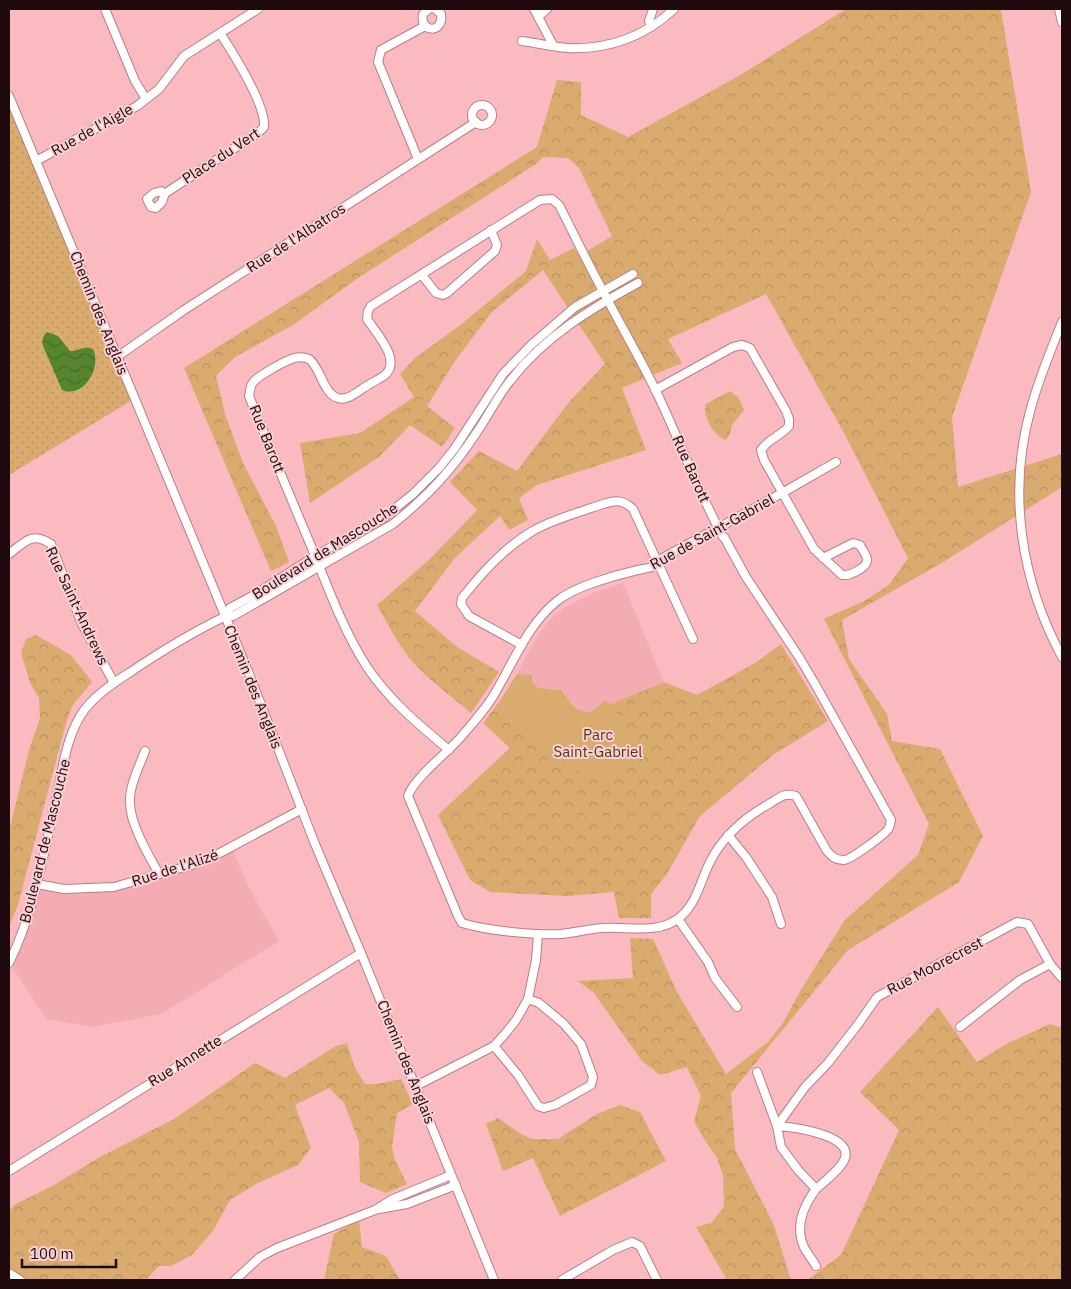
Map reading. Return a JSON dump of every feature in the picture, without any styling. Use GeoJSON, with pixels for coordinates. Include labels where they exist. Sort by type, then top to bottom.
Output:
{"type":"FeatureCollection","features":[{"type":"Feature","properties":{"kind":"street","name":"Rue de l'Aigle"},"geometry":{"type":"LineString","coordinates":[[105,9],[135,81],[146,99]]}},
{"type":"Feature","properties":{"kind":"street","name":"Rue de l'Aigle"},"geometry":{"type":"LineString","coordinates":[[36,161],[137,106],[159,89],[184,56],[258,9]]}},
{"type":"Feature","properties":{"kind":"street"},"geometry":{"type":"LineString","coordinates":[[425,26],[422,17],[424,11],[429,9]]}},
{"type":"Feature","properties":{"kind":"street"},"geometry":{"type":"LineString","coordinates":[[418,159],[378,62],[381,50],[425,26],[435,28],[440,24],[441,14],[435,9]]}},
{"type":"Feature","properties":{"kind":"street"},"geometry":{"type":"LineString","coordinates":[[534,9],[553,45]]}},
{"type":"Feature","properties":{"kind":"street"},"geometry":{"type":"LineString","coordinates":[[538,17],[548,9]]}},
{"type":"Feature","properties":{"kind":"street"},"geometry":{"type":"LineString","coordinates":[[651,26],[650,21],[653,9]]}},
{"type":"Feature","properties":{"kind":"street"},"geometry":{"type":"LineString","coordinates":[[522,41],[568,48],[612,44],[632,38],[674,9]]}},
{"type":"Feature","properties":{"kind":"street"},"geometry":{"type":"LineString","coordinates":[[1059,9],[1062,22]]}},
{"type":"Feature","properties":{"kind":"street","name":"Place du Vert"},"geometry":{"type":"LineString","coordinates":[[164,194],[264,127],[265,118],[246,75],[220,33]]}},
{"type":"Feature","properties":{"kind":"street","name":"Chemin des Anglais"},"geometry":{"type":"LineString","coordinates":[[9,96],[248,671],[315,844],[361,952],[494,1280]]}},
{"type":"Feature","properties":{"kind":"street","name":"Rue de l'Albatros"},"geometry":{"type":"LineString","coordinates":[[117,357],[184,310],[476,122]]}},
{"type":"Feature","properties":{"kind":"street","name":"Rue Barott"},"geometry":{"type":"LineString","coordinates":[[449,750],[416,722],[382,687],[346,629],[249,396],[252,384],[260,377],[294,358],[304,357],[311,360],[325,385],[337,398],[344,399],[377,380],[386,374],[392,366],[391,356],[367,319],[371,306],[540,200],[552,199],[559,205],[655,390],[694,479],[718,527],[746,577],[815,684],[891,820],[890,828],[872,842]]}},
{"type":"Feature","properties":{"kind":"street"},"geometry":{"type":"LineString","coordinates":[[422,275],[436,293],[443,295],[447,293],[495,251],[498,246],[491,230]]}},
{"type":"Feature","properties":{"kind":"street","name":"Boulevard de Mascouche"},"geometry":{"type":"LineString","coordinates":[[224,617],[230,608],[256,594],[314,556],[382,518],[422,486],[455,448],[483,403],[511,365],[560,319],[602,291],[633,274]]}},
{"type":"Feature","properties":{"kind":"street","name":"Boulevard de Mascouche"},"geometry":{"type":"LineString","coordinates":[[9,962],[27,919],[37,884],[72,736],[84,710],[94,698],[173,644],[224,617],[233,616],[392,524],[431,491],[462,454],[510,381],[521,368],[560,331],[607,300],[638,283]]}},
{"type":"Feature","properties":{"kind":"street"},"geometry":{"type":"LineString","coordinates":[[1062,322],[1031,408],[1022,447],[1019,492],[1022,535],[1031,581],[1046,627],[1062,657]]}},
{"type":"Feature","properties":{"kind":"street"},"geometry":{"type":"LineString","coordinates":[[655,390],[733,348],[742,345],[750,348],[770,381],[789,419],[789,426],[784,432],[766,443],[761,450],[764,460],[782,493],[814,549],[823,558],[842,575],[846,576],[865,565],[867,561],[860,545],[853,543],[823,558]]}},
{"type":"Feature","properties":{"kind":"street","name":"Rue de Saint-Gabriel"},"geometry":{"type":"LineString","coordinates":[[836,462],[657,561],[652,567],[591,584],[565,595],[542,616],[522,645],[481,714],[449,750],[419,779],[410,790],[408,796],[462,923],[475,927],[538,934],[561,934],[600,928],[651,929],[678,919],[687,911],[694,900],[710,861],[728,835],[748,816],[782,796],[789,794],[796,796],[832,858],[847,860],[872,842]]}},
{"type":"Feature","properties":{"kind":"street"},"geometry":{"type":"LineString","coordinates":[[522,645],[469,616],[461,604],[462,598],[486,568],[509,546],[532,531],[560,518],[618,500],[628,503],[633,509],[693,640]]}},
{"type":"Feature","properties":{"kind":"street","name":"Rue Saint-Andrews"},"geometry":{"type":"LineString","coordinates":[[9,554],[32,538],[42,538],[51,544],[82,624],[114,683]]}},
{"type":"Feature","properties":{"kind":"street"},"geometry":{"type":"LineString","coordinates":[[145,751],[133,781],[130,804],[134,824],[160,874]]}},
{"type":"Feature","properties":{"kind":"street","name":"Rue de l'Alizé"},"geometry":{"type":"LineString","coordinates":[[37,884],[64,888],[114,887],[160,874],[195,864],[218,854],[302,809]]}},
{"type":"Feature","properties":{"kind":"street"},"geometry":{"type":"LineString","coordinates":[[728,835],[746,857],[772,897],[781,924]]}},
{"type":"Feature","properties":{"kind":"street"},"geometry":{"type":"LineString","coordinates":[[678,919],[708,962],[714,978],[737,1006]]}},
{"type":"Feature","properties":{"kind":"street","name":"Rue Moorecrest"},"geometry":{"type":"LineString","coordinates":[[777,1126],[805,1087],[828,1063],[859,1024],[877,997],[1017,922],[1028,924],[1050,964],[1062,978]]}},
{"type":"Feature","properties":{"kind":"street"},"geometry":{"type":"LineString","coordinates":[[416,1086],[494,1046],[516,1020],[528,998],[536,960],[538,934]]}},
{"type":"Feature","properties":{"kind":"street","name":"Rue Annette"},"geometry":{"type":"LineString","coordinates":[[9,1171],[361,952]]}},
{"type":"Feature","properties":{"kind":"street"},"geometry":{"type":"LineString","coordinates":[[960,1027],[1020,980],[1050,964]]}},
{"type":"Feature","properties":{"kind":"street"},"geometry":{"type":"LineString","coordinates":[[494,1046],[518,1075],[538,1106],[544,1108],[555,1105],[591,1085],[593,1078],[581,1044],[564,1024],[540,1003],[528,998]]}},
{"type":"Feature","properties":{"kind":"street"},"geometry":{"type":"LineString","coordinates":[[757,1072],[777,1126],[781,1147],[798,1170],[816,1189]]}},
{"type":"Feature","properties":{"kind":"street"},"geometry":{"type":"LineString","coordinates":[[777,1126],[795,1127],[826,1134],[842,1146],[846,1152],[845,1158],[832,1175],[816,1189],[806,1202],[800,1221],[803,1245],[816,1266]]}},
{"type":"Feature","properties":{"kind":"street"},"geometry":{"type":"LineString","coordinates":[[235,1280],[260,1257],[277,1248],[375,1210],[393,1199],[451,1175]]}},
{"type":"Feature","properties":{"kind":"street"},"geometry":{"type":"LineString","coordinates":[[375,1210],[407,1204],[456,1185]]}},
{"type":"Feature","properties":{"kind":"street"},"geometry":{"type":"LineString","coordinates":[[562,1280],[613,1250],[632,1242],[640,1246],[657,1280]]}},
{"type":"Feature","properties":{"kind":"street"},"geometry":{"type":"LineString","coordinates":[[9,1273],[20,1280]]}},
{"type":"Feature","properties":{"kind":"shaded area"},"geometry":{"type":"Polygon","coordinates":[[[623,583],[664,682],[609,705],[606,701],[591,712],[583,712],[576,708],[561,690],[538,688],[532,681],[533,676],[517,674],[538,635],[562,609],[590,594],[623,583]]]}},
{"type":"Feature","properties":{"kind":"shaded area"},"geometry":{"type":"Polygon","coordinates":[[[231,846],[249,888],[279,941],[161,1014],[92,1027],[46,1019],[13,968],[34,912],[37,884],[114,887],[159,874],[231,846]]]}},
{"type":"Feature","properties":{"kind":"green space"},"geometry":{"type":"Polygon","coordinates":[[[846,9],[1001,10],[1031,192],[952,417],[958,487],[1062,454],[1062,487],[945,561],[842,620],[849,659],[887,714],[892,741],[940,749],[983,836],[959,882],[848,950],[731,1093],[735,1149],[774,1225],[791,1280],[727,1280],[696,1227],[711,1223],[724,1207],[723,1175],[716,1156],[694,1121],[701,1096],[687,1067],[660,1075],[642,1061],[594,993],[578,981],[633,978],[630,938],[653,939],[677,992],[726,1074],[768,1042],[783,1023],[799,993],[844,921],[918,855],[929,824],[824,619],[864,601],[889,585],[908,558],[844,433],[766,294],[668,339],[682,363],[622,388],[646,450],[537,485],[519,498],[528,520],[509,530],[500,516],[454,559],[415,611],[457,647],[499,672],[471,713],[413,662],[398,642],[377,605],[431,558],[477,510],[450,482],[479,451],[517,471],[569,402],[605,364],[543,270],[492,312],[455,361],[427,406],[455,428],[442,447],[410,425],[379,457],[310,503],[300,443],[360,433],[414,397],[400,374],[415,358],[459,326],[526,271],[537,239],[550,260],[574,248],[579,256],[612,236],[579,168],[568,158],[543,157],[536,164],[358,278],[293,325],[235,357],[216,376],[225,414],[243,463],[276,526],[289,562],[271,571],[184,368],[537,147],[557,80],[581,82],[581,115],[628,137],[737,77],[846,9]]]}},
{"type":"Feature","properties":{"kind":"green space"},"geometry":{"type":"Polygon","coordinates":[[[9,106],[36,161],[134,399],[9,475],[9,106]]]}},
{"type":"Feature","properties":{"kind":"green space"},"geometry":{"type":"Polygon","coordinates":[[[730,391],[738,397],[744,410],[732,425],[726,440],[717,435],[713,430],[707,420],[705,409],[706,404],[730,391]]]}},
{"type":"Feature","properties":{"kind":"green space"},"geometry":{"type":"Polygon","coordinates":[[[36,635],[71,655],[92,682],[72,706],[66,723],[18,905],[9,927],[9,831],[29,750],[40,718],[39,698],[30,683],[21,653],[26,639],[36,635]]]}},
{"type":"Feature","properties":{"kind":"green space"},"geometry":{"type":"Polygon","coordinates":[[[781,644],[828,721],[773,755],[700,816],[667,874],[651,894],[651,918],[619,918],[614,892],[567,896],[490,892],[470,880],[438,815],[510,748],[483,723],[499,702],[559,756],[646,752],[609,705],[664,682],[697,695],[755,663],[781,644]]]}},
{"type":"Feature","properties":{"kind":"green space","name":"Parc Saint-Gabriel"},"geometry":{"type":"Polygon","coordinates":[[[517,674],[532,675],[532,681],[538,688],[561,690],[573,706],[585,712],[591,712],[606,700],[646,752],[628,769],[611,779],[606,780],[593,777],[579,770],[549,749],[499,702],[517,674]]]}},
{"type":"Feature","properties":{"kind":"green space"},"geometry":{"type":"Polygon","coordinates":[[[938,1007],[977,1062],[1008,1043],[1050,1024],[1062,1028],[1062,1280],[807,1280],[841,1255],[899,1130],[860,1092],[938,1007]]]}},
{"type":"Feature","properties":{"kind":"green space"},"geometry":{"type":"Polygon","coordinates":[[[347,1043],[354,1066],[365,1084],[377,1084],[401,1079],[413,1104],[397,1113],[392,1147],[395,1160],[407,1184],[386,1193],[360,1182],[359,1142],[344,1103],[329,1088],[295,1105],[311,1148],[298,1165],[256,1184],[230,1200],[213,1231],[192,1255],[171,1266],[159,1266],[146,1280],[27,1280],[9,1268],[9,1210],[16,1204],[54,1185],[98,1158],[174,1119],[255,1063],[285,1078],[336,1046],[347,1043]]]}},
{"type":"Feature","properties":{"kind":"green space"},"geometry":{"type":"Polygon","coordinates":[[[620,1105],[640,1112],[666,1161],[560,1216],[533,1158],[503,1171],[486,1124],[498,1118],[521,1134],[532,1139],[558,1139],[597,1114],[620,1105]]]}},
{"type":"Feature","properties":{"kind":"green space"},"geometry":{"type":"Polygon","coordinates":[[[359,1220],[362,1247],[386,1256],[400,1280],[324,1280],[334,1234],[359,1220]]]}},
{"type":"Feature","properties":{"kind":"water"},"geometry":{"type":"Polygon","coordinates":[[[47,332],[58,336],[70,351],[87,348],[93,349],[95,364],[89,380],[84,386],[70,392],[62,390],[43,346],[44,335],[47,332]]]}}]}
